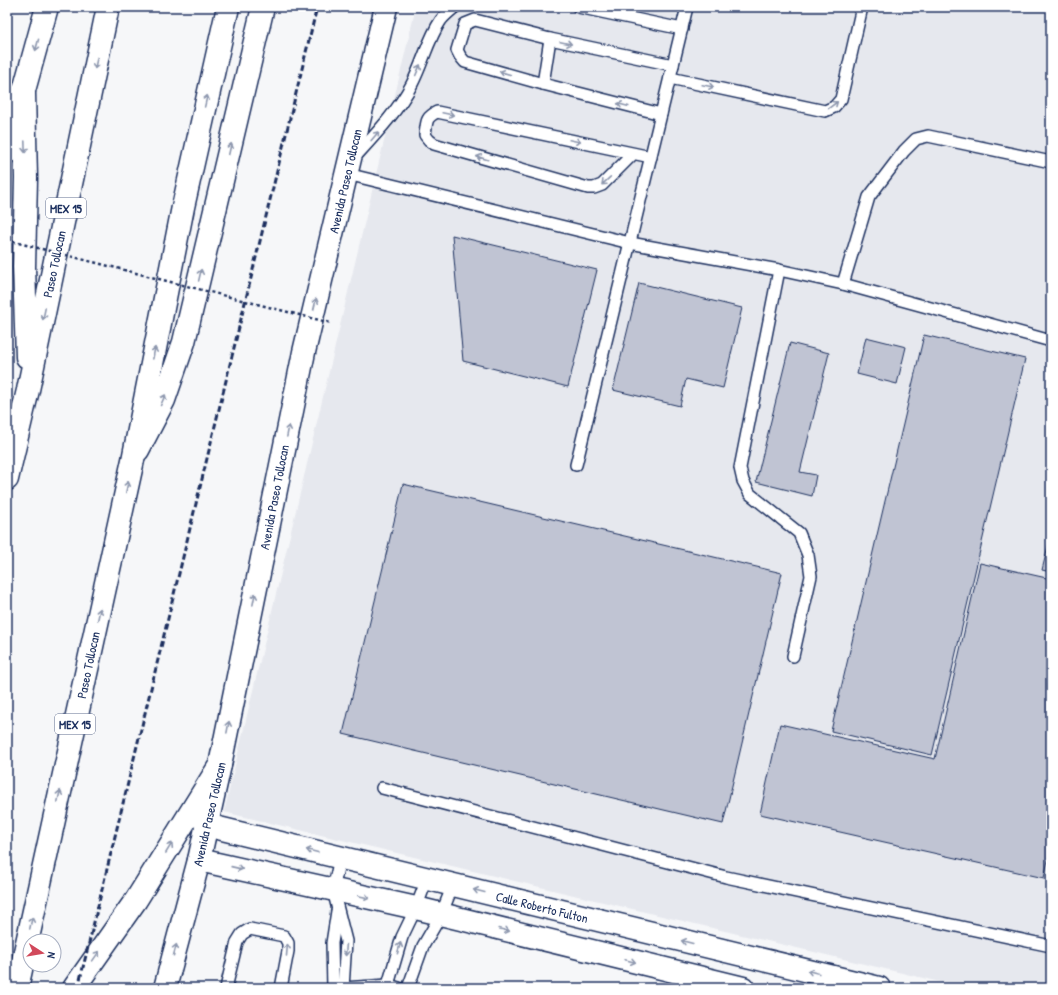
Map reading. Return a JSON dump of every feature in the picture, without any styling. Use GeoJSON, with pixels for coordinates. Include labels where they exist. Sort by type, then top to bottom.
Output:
{"type":"FeatureCollection","features":[{"type":"Feature","properties":{"kind":"main road"},"geometry":{"type":"LineString","coordinates":[[8,145],[15,92],[47,7]]}},
{"type":"Feature","properties":{"kind":"main road"},"geometry":{"type":"LineString","coordinates":[[133,460],[183,207],[228,7]]}},
{"type":"Feature","properties":{"kind":"main road","name":"MEX 15"},"geometry":{"type":"LineString","coordinates":[[133,460],[164,400],[184,342],[263,7]]}},
{"type":"Feature","properties":{"kind":"main road","name":"Avenida Paseo Tollocan"},"geometry":{"type":"LineString","coordinates":[[165,988],[199,860],[220,765],[304,352],[386,7]]}},
{"type":"Feature","properties":{"kind":"main road","name":"Paseo Tollocan"},"geometry":{"type":"LineString","coordinates":[[7,479],[28,390],[108,13]]}},
{"type":"Feature","properties":{"kind":"main road"},"geometry":{"type":"LineString","coordinates":[[15,92],[26,178],[24,274],[28,390]]}},
{"type":"Feature","properties":{"kind":"main road","name":"Paseo Tollocan"},"geometry":{"type":"LineString","coordinates":[[17,988],[133,460]]}},
{"type":"Feature","properties":{"kind":"main road"},"geometry":{"type":"LineString","coordinates":[[74,988],[136,900],[220,765]]}},
{"type":"Feature","properties":{"kind":"main road","name":"Calle Roberto Fulton"},"geometry":{"type":"LineString","coordinates":[[206,825],[879,988]]}},
{"type":"Feature","properties":{"kind":"main road"},"geometry":{"type":"LineString","coordinates":[[199,860],[335,898],[416,908],[743,988]]}},
{"type":"Feature","properties":{"kind":"lane"},"geometry":{"type":"LineString","coordinates":[[454,7],[442,18],[432,36],[412,84],[400,105],[348,169],[630,243],[778,270],[843,284],[1051,341]]}},
{"type":"Feature","properties":{"kind":"lane"},"geometry":{"type":"LineString","coordinates":[[578,7],[682,29]]}},
{"type":"Feature","properties":{"kind":"lane"},"geometry":{"type":"LineString","coordinates":[[576,465],[687,7]]}},
{"type":"Feature","properties":{"kind":"lane"},"geometry":{"type":"LineString","coordinates":[[670,78],[825,111],[834,107],[841,99],[861,11]]}},
{"type":"Feature","properties":{"kind":"lane"},"geometry":{"type":"LineString","coordinates":[[661,114],[543,84],[465,62],[457,50],[465,24],[475,20],[550,39],[673,65]]}},
{"type":"Feature","properties":{"kind":"lane"},"geometry":{"type":"LineString","coordinates":[[543,84],[550,39]]}},
{"type":"Feature","properties":{"kind":"lane"},"geometry":{"type":"LineString","coordinates":[[634,154],[602,186],[588,188],[434,144],[425,135],[427,118],[437,112],[651,157]]}},
{"type":"Feature","properties":{"kind":"lane"},"geometry":{"type":"LineString","coordinates":[[843,284],[869,197],[916,139],[928,136],[1051,162]]}},
{"type":"Feature","properties":{"kind":"lane"},"geometry":{"type":"LineString","coordinates":[[778,270],[740,468],[743,481],[750,494],[799,533],[808,555],[811,576],[793,656]]}},
{"type":"Feature","properties":{"kind":"lane"},"geometry":{"type":"LineString","coordinates":[[382,788],[726,877],[1051,946]]}},
{"type":"Feature","properties":{"kind":"lane"},"geometry":{"type":"LineString","coordinates":[[333,988],[332,943],[335,898],[340,858]]}},
{"type":"Feature","properties":{"kind":"lane"},"geometry":{"type":"LineString","coordinates":[[335,898],[346,941],[343,988],[393,987],[402,937],[416,908],[427,879]]}},
{"type":"Feature","properties":{"kind":"lane"},"geometry":{"type":"LineString","coordinates":[[408,988],[423,946],[441,915],[453,885]]}},
{"type":"Feature","properties":{"kind":"lane"},"geometry":{"type":"LineString","coordinates":[[226,988],[237,942],[242,934],[250,929],[284,936],[288,943],[288,951],[281,988]]}},
{"type":"Feature","properties":{"kind":"path"},"geometry":{"type":"LineString","coordinates":[[7,240],[331,323]]}},
{"type":"Feature","properties":{"kind":"shaded area"},"geometry":{"type":"Polygon","coordinates":[[[416,7],[1051,7],[1051,988],[965,988],[224,812],[416,7]]]}},
{"type":"Feature","properties":{"kind":"building"},"geometry":{"type":"Polygon","coordinates":[[[452,235],[597,270],[568,387],[463,361],[452,235]]]}},
{"type":"Feature","properties":{"kind":"building"},"geometry":{"type":"Polygon","coordinates":[[[639,283],[742,308],[723,388],[686,379],[680,406],[613,390],[639,283]]]}},
{"type":"Feature","properties":{"kind":"building"},"geometry":{"type":"Polygon","coordinates":[[[924,335],[1025,359],[932,755],[831,731],[924,335]]]}},
{"type":"Feature","properties":{"kind":"building"},"geometry":{"type":"Polygon","coordinates":[[[866,337],[906,347],[897,384],[857,374],[866,337]]]}},
{"type":"Feature","properties":{"kind":"building"},"geometry":{"type":"Polygon","coordinates":[[[790,343],[829,353],[800,472],[816,475],[812,496],[756,482],[790,343]]]}},
{"type":"Feature","properties":{"kind":"building"},"geometry":{"type":"Polygon","coordinates":[[[403,484],[782,573],[723,824],[343,734],[403,484]]]}},
{"type":"Feature","properties":{"kind":"building"},"geometry":{"type":"Polygon","coordinates":[[[1051,534],[1051,572],[1042,570],[1051,534]]]}},
{"type":"Feature","properties":{"kind":"building"},"geometry":{"type":"Polygon","coordinates":[[[980,563],[1051,579],[1051,847],[1044,878],[760,814],[780,724],[935,759],[980,563]]]}},
{"type":"Feature","properties":{"kind":"railway"},"geometry":{"type":"LineString","coordinates":[[78,988],[317,7]]}}]}
